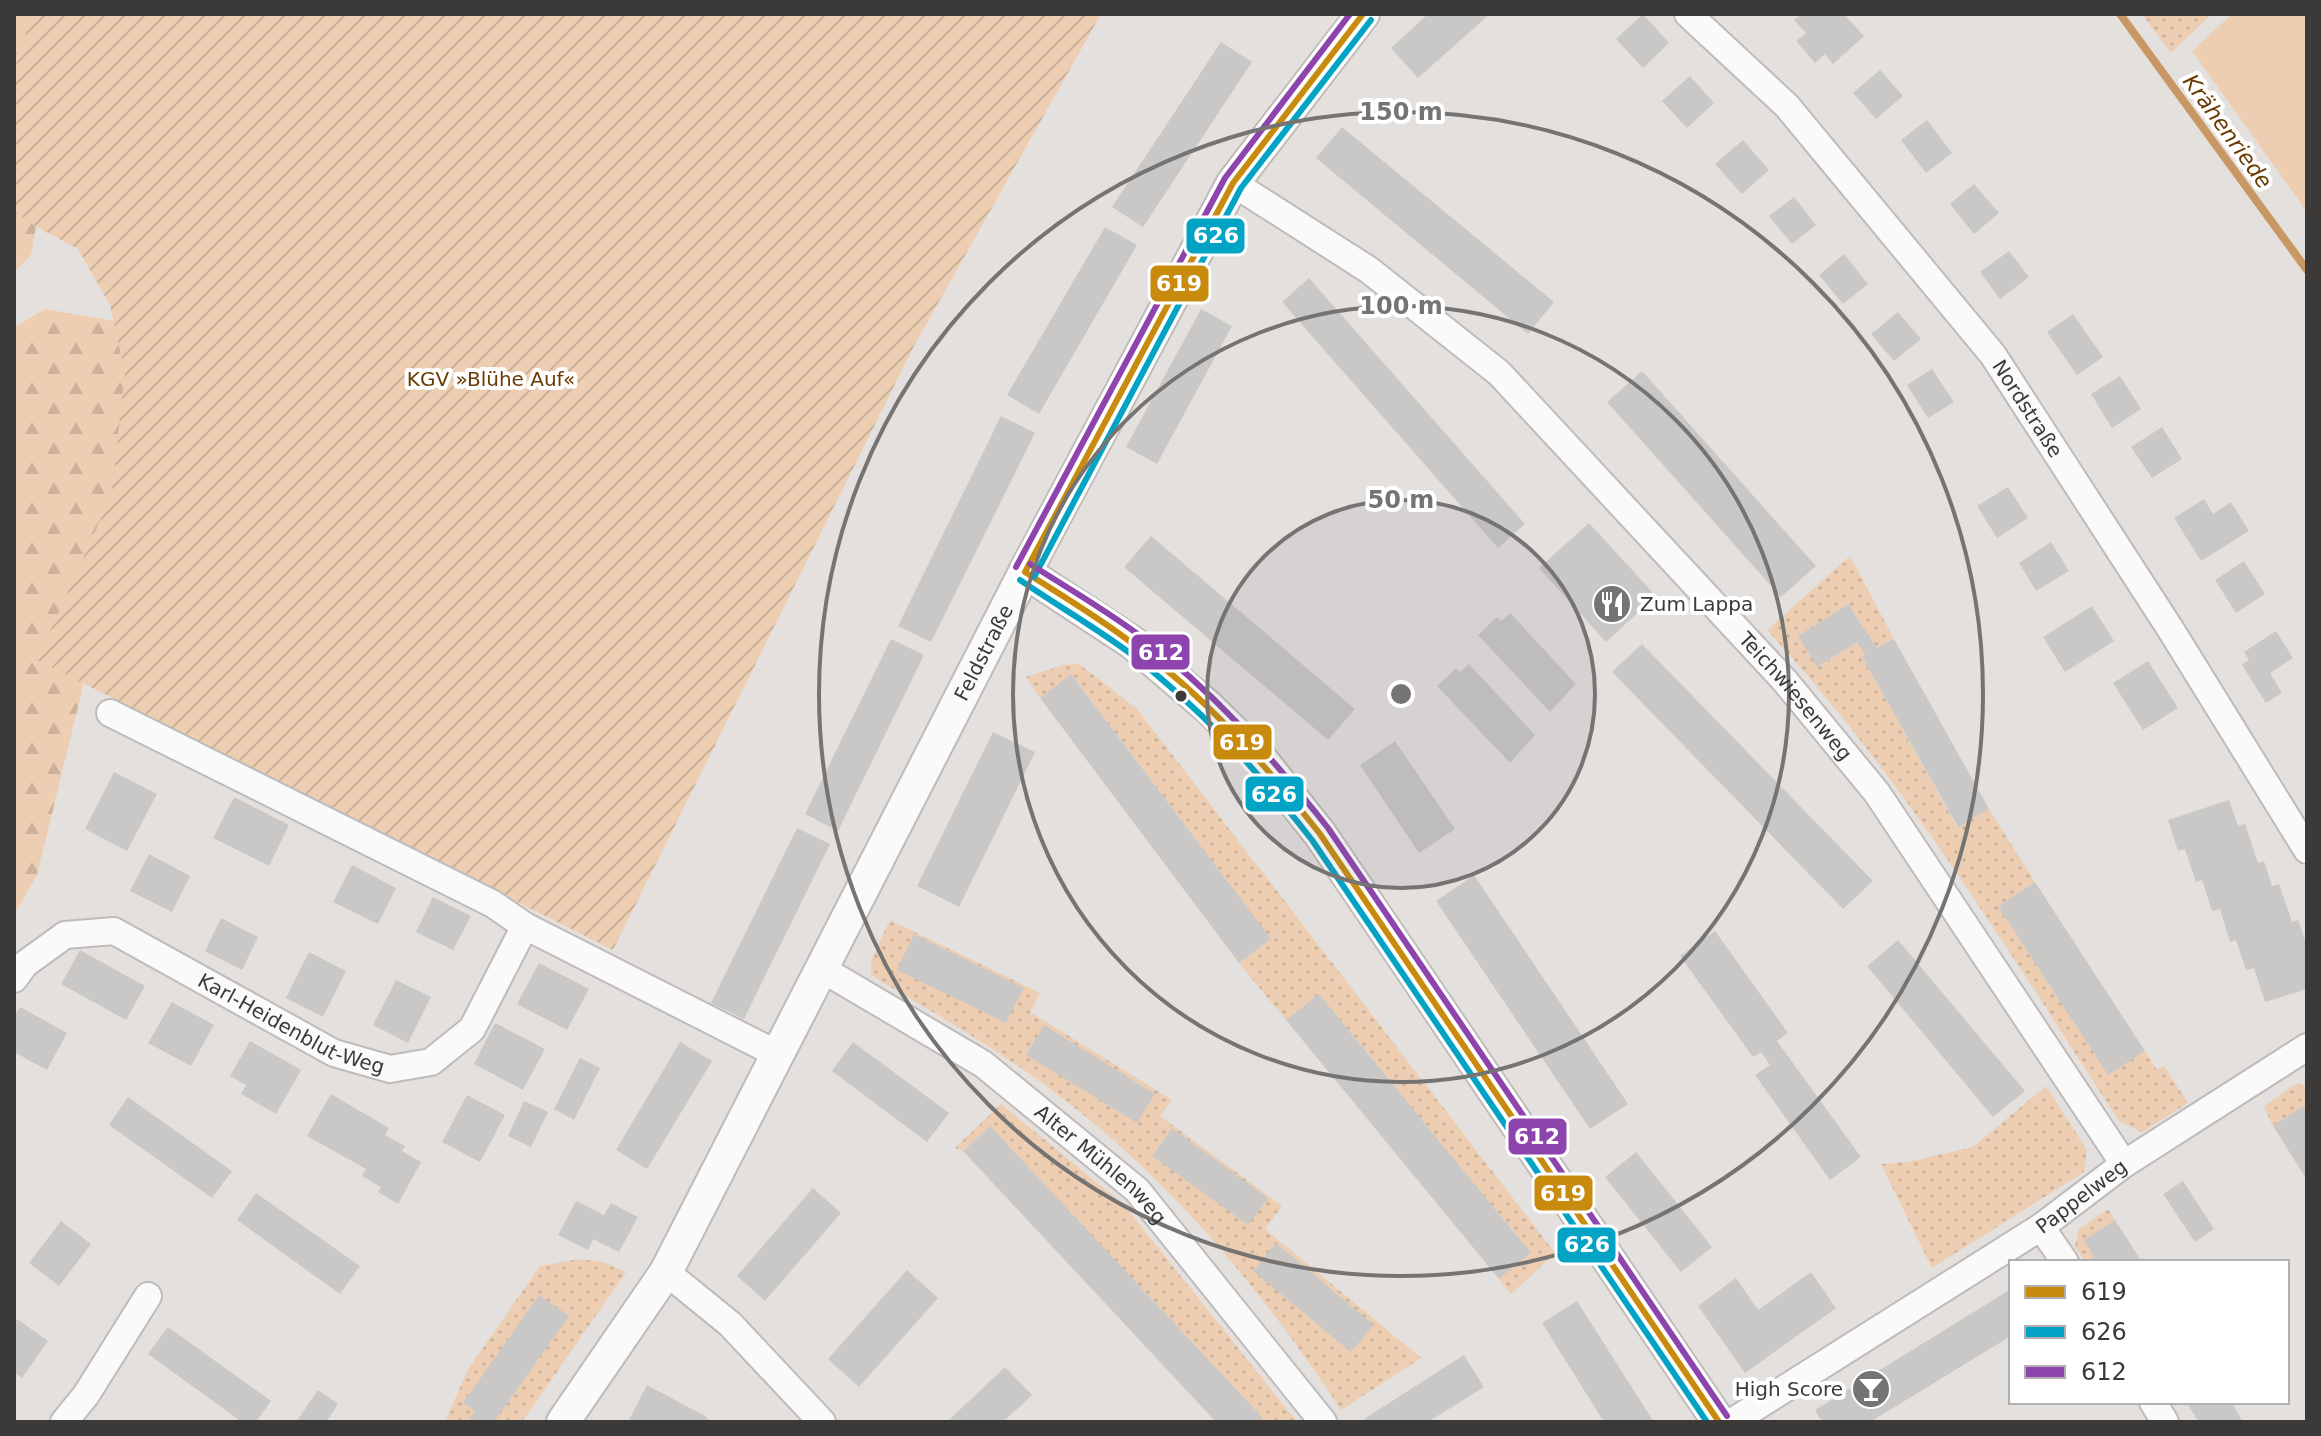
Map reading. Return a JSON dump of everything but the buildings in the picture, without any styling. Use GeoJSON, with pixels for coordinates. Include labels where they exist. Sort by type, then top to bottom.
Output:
{"type":"FeatureCollection","features":[{"type":"Feature","properties":{"kind":"street","name":"Feldstraße"},"geometry":{"type":"LineString","coordinates":[[563,1422],[666,1272],[1025,572],[1233,183],[1363,14]]}},
{"type":"Feature","properties":{"kind":"street","name":"Nordstraße"},"geometry":{"type":"LineString","coordinates":[[1688,14],[1787,106],[1993,355],[2171,630],[2307,850]]}},
{"type":"Feature","properties":{"kind":"street","name":"Teichwiesenweg"},"geometry":{"type":"LineString","coordinates":[[1233,183],[1369,270],[1499,373],[1785,681],[1877,793],[2124,1164]]}},
{"type":"Feature","properties":{"kind":"street"},"geometry":{"type":"LineString","coordinates":[[1025,572],[1133,643],[1259,757],[1320,834],[1719,1422]]}},
{"type":"Feature","properties":{"kind":"street"},"geometry":{"type":"LineString","coordinates":[[110,713],[493,904],[525,926],[779,1055]]}},
{"type":"Feature","properties":{"kind":"street","name":"Karl-Heidenblut-Weg"},"geometry":{"type":"LineString","coordinates":[[14,979],[25,964],[65,935],[114,931],[334,1053],[390,1069],[431,1062],[472,1029],[525,926]]}},
{"type":"Feature","properties":{"kind":"street","name":"Alter Mühlenweg"},"geometry":{"type":"LineString","coordinates":[[822,969],[983,1064],[1137,1190],[1323,1422]]}},
{"type":"Feature","properties":{"kind":"street","name":"Pappelweg"},"geometry":{"type":"LineString","coordinates":[[1732,1422],[2041,1227],[2124,1164],[2307,1047]]}},
{"type":"Feature","properties":{"kind":"street"},"geometry":{"type":"LineString","coordinates":[[2041,1227],[2064,1260]]}},
{"type":"Feature","properties":{"kind":"street"},"geometry":{"type":"LineString","coordinates":[[666,1272],[730,1324],[822,1422]]}},
{"type":"Feature","properties":{"kind":"street"},"geometry":{"type":"LineString","coordinates":[[64,1422],[86,1395],[148,1296]]}},
{"type":"Feature","properties":{"kind":"street"},"geometry":{"type":"LineString","coordinates":[[2154,1404],[2165,1422]]}},
{"type":"Feature","properties":{"kind":"green space"},"geometry":{"type":"Polygon","coordinates":[[[14,14],[74,14],[31,255],[14,272],[14,14]]]}},
{"type":"Feature","properties":{"kind":"green space","name":"KGV »Blühe Auf«"},"geometry":{"type":"Polygon","coordinates":[[[33,14],[1101,14],[914,346],[613,950],[37,660],[111,496],[125,374],[110,305],[78,249],[24,220],[14,203],[14,71],[33,14]]]}},
{"type":"Feature","properties":{"kind":"green space"},"geometry":{"type":"Polygon","coordinates":[[[2142,14],[2212,14],[2171,53],[2142,14]]]}},
{"type":"Feature","properties":{"kind":"green space"},"geometry":{"type":"Polygon","coordinates":[[[2232,14],[2307,14],[2307,212],[2192,51],[2232,14]]]}},
{"type":"Feature","properties":{"kind":"green space"},"geometry":{"type":"Polygon","coordinates":[[[45,309],[114,321],[136,387],[81,695],[37,875],[14,915],[14,327],[45,309]]]}},
{"type":"Feature","properties":{"kind":"green space"},"geometry":{"type":"Polygon","coordinates":[[[1850,556],[1894,639],[1877,648],[1848,604],[1798,636],[1818,667],[1857,642],[1865,655],[1862,657],[1957,827],[1989,809],[2035,882],[1998,906],[2108,1074],[2145,1051],[2157,1070],[2164,1066],[2188,1103],[2142,1132],[2119,1121],[1910,806],[1817,687],[1767,630],[1850,556]]]}},
{"type":"Feature","properties":{"kind":"green space"},"geometry":{"type":"Polygon","coordinates":[[[1079,664],[1137,709],[1555,1253],[1511,1294],[1499,1279],[1531,1253],[1319,994],[1286,1020],[1239,963],[1271,939],[1071,674],[1040,698],[1026,677],[1063,665],[1079,664]]]}},
{"type":"Feature","properties":{"kind":"green space"},"geometry":{"type":"Polygon","coordinates":[[[890,920],[1040,993],[1030,1012],[1172,1100],[1160,1116],[1282,1206],[1265,1229],[1421,1358],[1341,1410],[1250,1284],[1181,1205],[1144,1169],[1043,1083],[871,975],[871,961],[890,920]]]}},
{"type":"Feature","properties":{"kind":"green space"},"geometry":{"type":"Polygon","coordinates":[[[2296,1084],[2307,1086],[2307,1112],[2303,1107],[2273,1126],[2264,1106],[2296,1084]]]}},
{"type":"Feature","properties":{"kind":"green space"},"geometry":{"type":"Polygon","coordinates":[[[2046,1086],[2087,1150],[2084,1172],[1932,1268],[1881,1164],[1908,1162],[1973,1147],[2046,1086]]]}},
{"type":"Feature","properties":{"kind":"green space"},"geometry":{"type":"Polygon","coordinates":[[[1001,1104],[1124,1205],[1297,1422],[1257,1422],[1262,1417],[990,1127],[963,1151],[955,1148],[1001,1104]]]}},
{"type":"Feature","properties":{"kind":"green space"},"geometry":{"type":"Polygon","coordinates":[[[2108,1209],[2115,1220],[2084,1240],[2096,1260],[2084,1260],[2075,1246],[2079,1229],[2108,1209]]]}},
{"type":"Feature","properties":{"kind":"green space"},"geometry":{"type":"Polygon","coordinates":[[[579,1259],[603,1262],[626,1272],[522,1422],[445,1422],[467,1371],[540,1266],[579,1259]]]}},
{"type":"Feature","properties":{"kind":"waterway","name":"Krähenriede"},"geometry":{"type":"LineString","coordinates":[[2120,14],[2307,270]]}},
{"type":"Feature","properties":{"kind":"transit line","name":"612"},"geometry":{"type":"LineString","coordinates":[[1016,567],[1225,178],[1350,14]]}},
{"type":"Feature","properties":{"kind":"transit line","name":"619"},"geometry":{"type":"LineString","coordinates":[[1025,572],[1233,183],[1363,14]]}},
{"type":"Feature","properties":{"kind":"transit line","name":"626"},"geometry":{"type":"LineString","coordinates":[[1034,577],[1241,188],[1371,20]]}},
{"type":"Feature","properties":{"kind":"transit line","name":"612"},"geometry":{"type":"LineString","coordinates":[[1030,564],[1112,616],[1166,656],[1240,726],[1307,802],[1328,828],[1727,1416]]}},
{"type":"Feature","properties":{"kind":"transit line","name":"619"},"geometry":{"type":"LineString","coordinates":[[1025,572],[1119,633],[1184,685],[1255,756],[1299,808],[1320,834],[1719,1422]]}},
{"type":"Feature","properties":{"kind":"transit line","name":"626"},"geometry":{"type":"LineString","coordinates":[[1020,580],[1114,642],[1179,694],[1226,740],[1291,814],[1312,840],[1707,1422]]}},
{"type":"Feature","properties":{"kind":"place","name":"Zum Lappa"},"geometry":{"type":"Point","coordinates":[1612,604]}},
{"type":"Feature","properties":{"kind":"place","name":"High Score"},"geometry":{"type":"Point","coordinates":[1871,1389]}}]}
